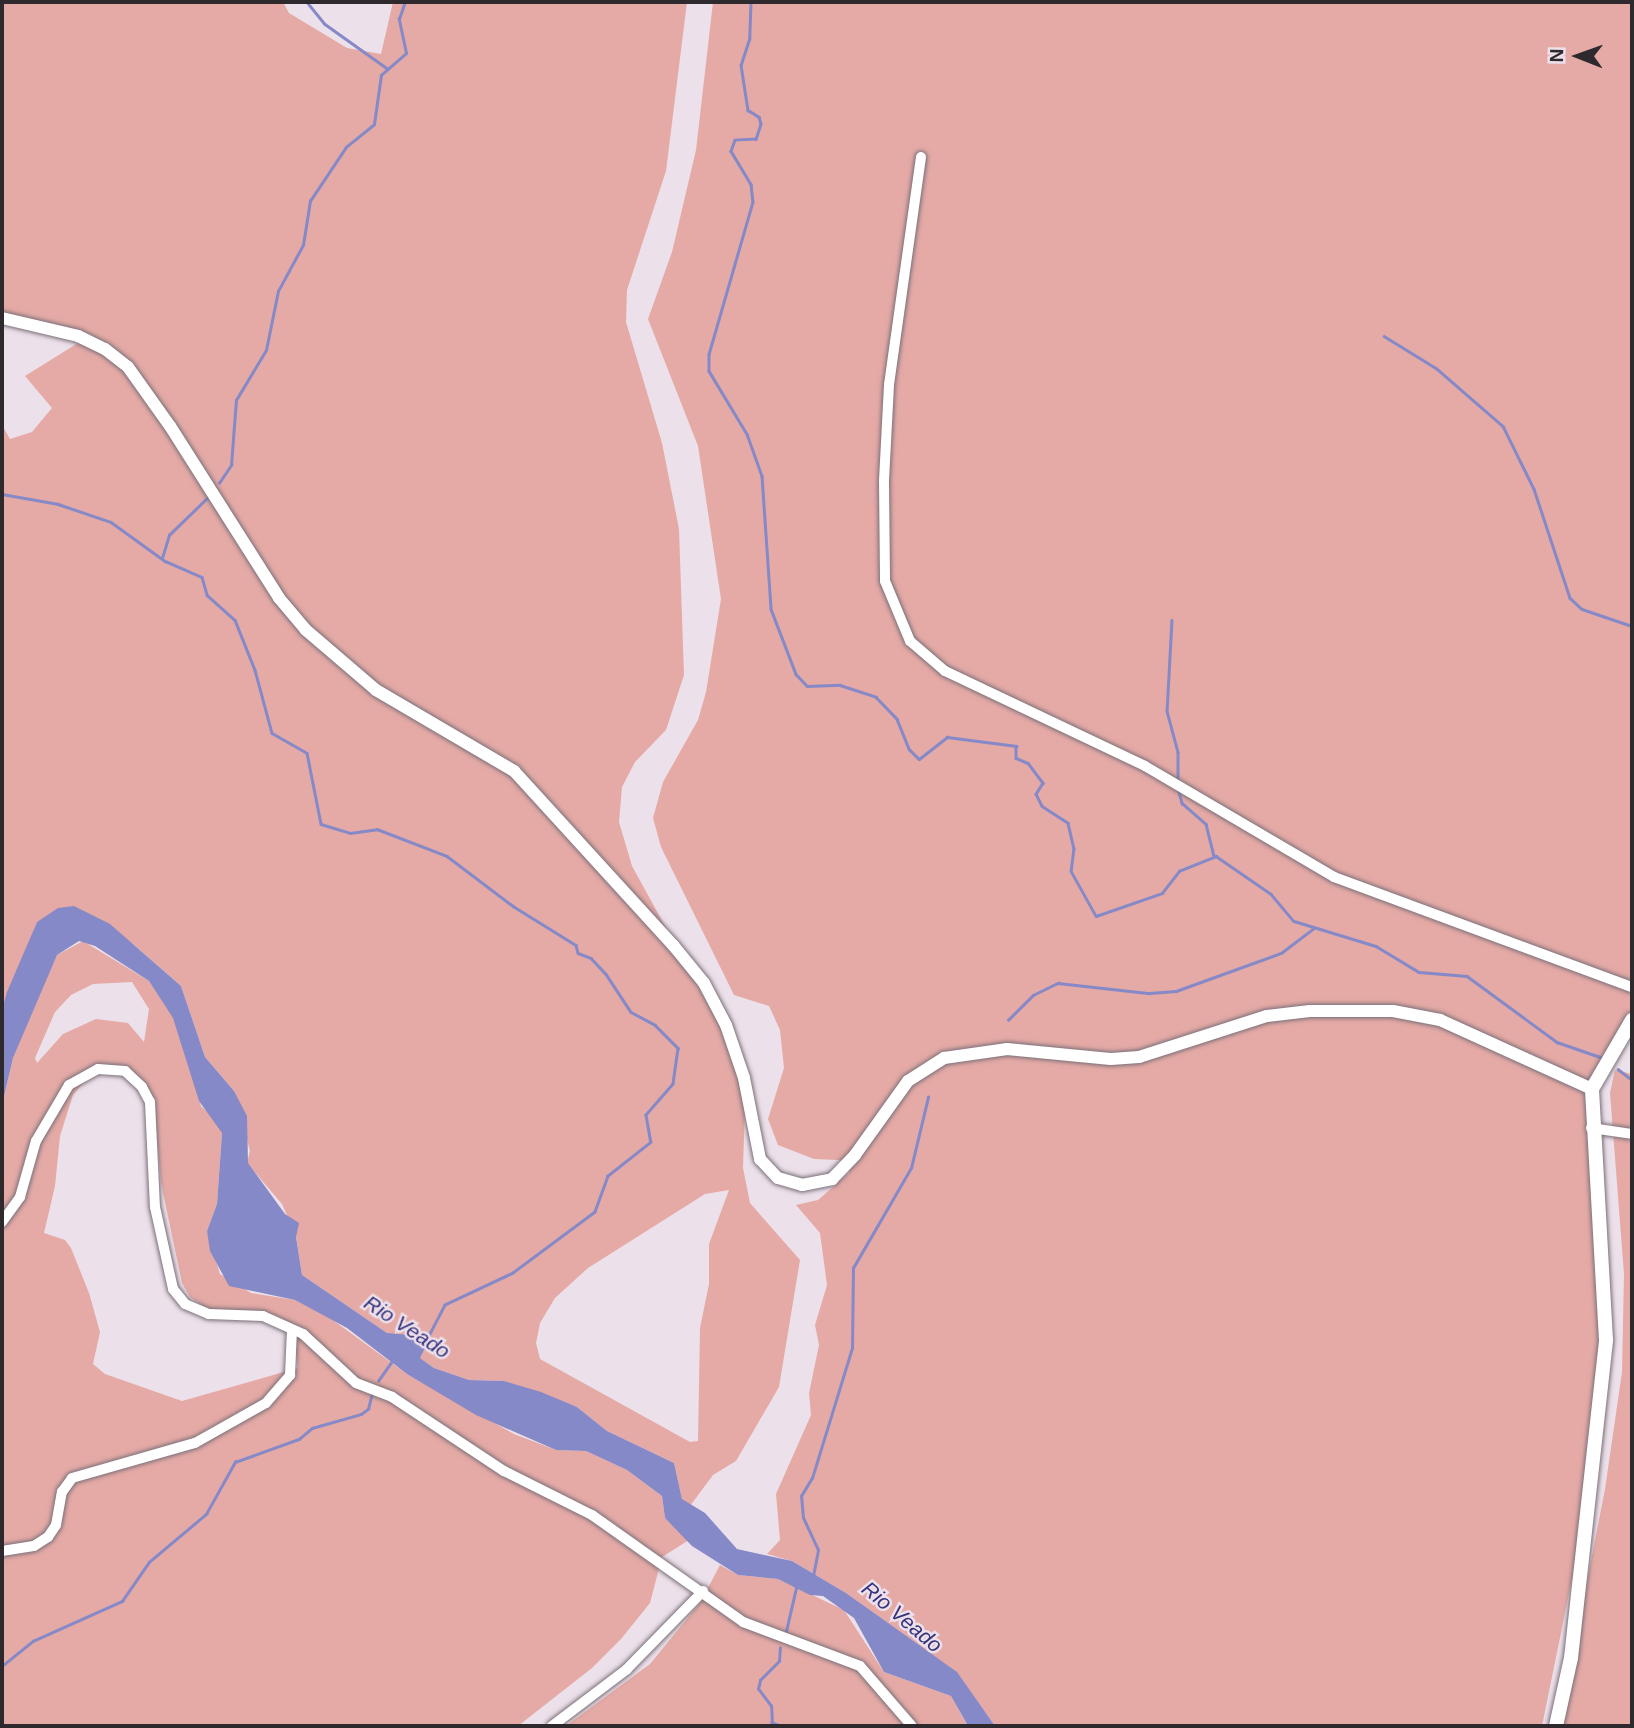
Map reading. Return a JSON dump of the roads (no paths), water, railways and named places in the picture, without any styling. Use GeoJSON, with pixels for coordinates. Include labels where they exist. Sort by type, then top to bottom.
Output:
{"type":"FeatureCollection","features":[{"type":"Feature","properties":{"kind":"main road"},"geometry":{"type":"LineString","coordinates":[[1556,1726],[1571,1658],[1606,1340],[1591,1128],[1592,1089],[1632,1020]]}},
{"type":"Feature","properties":{"kind":"street"},"geometry":{"type":"LineString","coordinates":[[921,157],[889,385],[883,505],[885,581],[910,641],[923,655],[971,685],[1145,766],[1335,877],[1632,987]]}},
{"type":"Feature","properties":{"kind":"street"},"geometry":{"type":"LineString","coordinates":[[2,318],[78,337],[105,349],[128,368],[170,426],[279,598],[306,630],[376,690],[514,771],[673,945],[704,983],[726,1026],[744,1079],[760,1159],[778,1178],[802,1185],[832,1179],[855,1155],[908,1081],[944,1058],[1007,1049],[1111,1059],[1139,1057],[1268,1016],[1310,1011],[1393,1011],[1440,1020],[1592,1089]]}},
{"type":"Feature","properties":{"kind":"street"},"geometry":{"type":"LineString","coordinates":[[2,1222],[20,1197],[36,1141],[69,1085],[98,1069],[125,1071],[150,1102],[151,1181],[177,1296],[199,1312],[263,1315],[319,1345],[356,1383],[392,1397],[504,1471],[592,1515],[756,1629],[860,1666],[912,1726]]}},
{"type":"Feature","properties":{"kind":"street"},"geometry":{"type":"LineString","coordinates":[[1591,1128],[1632,1134]]}},
{"type":"Feature","properties":{"kind":"street"},"geometry":{"type":"LineString","coordinates":[[2,1550],[33,1546],[47,1537],[56,1525],[62,1492],[72,1478],[195,1443],[266,1403],[290,1375],[292,1330]]}},
{"type":"Feature","properties":{"kind":"street"},"geometry":{"type":"LineString","coordinates":[[552,1726],[627,1670],[703,1591]]}},
{"type":"Feature","properties":{"kind":"water"},"geometry":{"type":"Polygon","coordinates":[[[74,906],[110,924],[181,986],[205,1057],[234,1091],[247,1116],[248,1163],[285,1214],[299,1223],[296,1237],[302,1275],[387,1333],[422,1336],[425,1348],[420,1358],[434,1368],[469,1380],[504,1381],[541,1392],[577,1407],[607,1431],[674,1463],[682,1499],[705,1513],[737,1549],[792,1561],[846,1593],[957,1672],[995,1726],[968,1726],[951,1696],[884,1672],[854,1618],[823,1596],[810,1595],[778,1579],[738,1575],[692,1546],[665,1518],[662,1496],[627,1470],[586,1451],[556,1450],[476,1415],[407,1374],[347,1328],[295,1300],[229,1286],[210,1251],[207,1231],[217,1204],[222,1133],[199,1101],[173,1018],[149,981],[95,946],[79,941],[57,955],[13,1058],[2,1105],[2,1010],[7,992],[37,922],[58,908],[74,906]]]}},
{"type":"Feature","properties":{"kind":"waterway"},"geometry":{"type":"LineString","coordinates":[[307,2],[325,24],[388,69]]}},
{"type":"Feature","properties":{"kind":"waterway"},"geometry":{"type":"LineString","coordinates":[[219,483],[231,465],[236,400],[266,350],[278,291],[303,245],[310,201],[346,147],[374,124],[381,75],[406,53],[399,19],[405,2]]}},
{"type":"Feature","properties":{"kind":"waterway"},"geometry":{"type":"LineString","coordinates":[[751,2],[750,38],[741,65],[748,110],[759,117],[761,124],[756,139],[735,140],[731,151],[751,184],[753,202],[709,354],[709,371],[747,434],[762,476],[771,609],[796,674],[807,686],[840,685],[876,697],[897,719],[909,749],[919,759],[947,737],[1016,746],[1016,758],[1028,763],[1043,783],[1036,794],[1042,806],[1068,823],[1074,848],[1071,871],[1096,916],[1162,893],[1179,871],[1216,856],[1271,894],[1294,921],[1376,946],[1419,972],[1467,976],[1557,1042],[1603,1058]]}},
{"type":"Feature","properties":{"kind":"waterway"},"geometry":{"type":"LineString","coordinates":[[1384,336],[1436,368],[1503,426],[1534,489],[1570,598],[1582,609],[1632,626]]}},
{"type":"Feature","properties":{"kind":"waterway","name":"Rio Veado"},"geometry":{"type":"LineString","coordinates":[[2,494],[58,504],[111,522],[165,561],[202,577],[207,595],[235,620],[255,670],[272,733],[307,753],[321,824],[350,833],[377,829],[447,856],[513,906],[576,945],[578,953],[591,958],[606,974],[631,1012],[655,1025],[678,1048],[673,1084],[646,1115],[651,1142],[608,1176],[595,1212],[513,1273],[445,1305],[419,1355]]}},
{"type":"Feature","properties":{"kind":"waterway"},"geometry":{"type":"LineString","coordinates":[[162,558],[169,535],[207,498]]}},
{"type":"Feature","properties":{"kind":"waterway"},"geometry":{"type":"LineString","coordinates":[[1172,620],[1167,711],[1178,752],[1178,781]]}},
{"type":"Feature","properties":{"kind":"waterway"},"geometry":{"type":"LineString","coordinates":[[1178,788],[1182,803],[1206,824],[1214,855]]}},
{"type":"Feature","properties":{"kind":"waterway"},"geometry":{"type":"LineString","coordinates":[[1008,1020],[1033,995],[1058,983],[1149,993],[1176,991],[1281,953],[1314,928]]}},
{"type":"Feature","properties":{"kind":"waterway"},"geometry":{"type":"LineString","coordinates":[[1618,1069],[1632,1080]]}},
{"type":"Feature","properties":{"kind":"waterway"},"geometry":{"type":"LineString","coordinates":[[813,1576],[818,1550],[803,1518],[801,1496],[812,1478],[852,1348],[853,1268],[911,1168],[928,1097]]}},
{"type":"Feature","properties":{"kind":"waterway"},"geometry":{"type":"LineString","coordinates":[[378,1381],[392,1361]]}},
{"type":"Feature","properties":{"kind":"waterway"},"geometry":{"type":"LineString","coordinates":[[2,1666],[33,1641],[122,1601],[149,1562],[206,1514],[235,1462],[299,1439],[312,1428],[361,1414],[368,1409],[372,1393]]}},
{"type":"Feature","properties":{"kind":"waterway"},"geometry":{"type":"LineString","coordinates":[[786,1631],[796,1588]]}},
{"type":"Feature","properties":{"kind":"waterway"},"geometry":{"type":"LineString","coordinates":[[780,1648],[779,1661],[760,1680],[758,1689],[771,1706],[772,1723],[780,1726]]}},
{"type":"Feature","properties":{"kind":"waterway"},"geometry":{"type":"LineString","coordinates":[[784,1726],[797,1726]]}}]}
